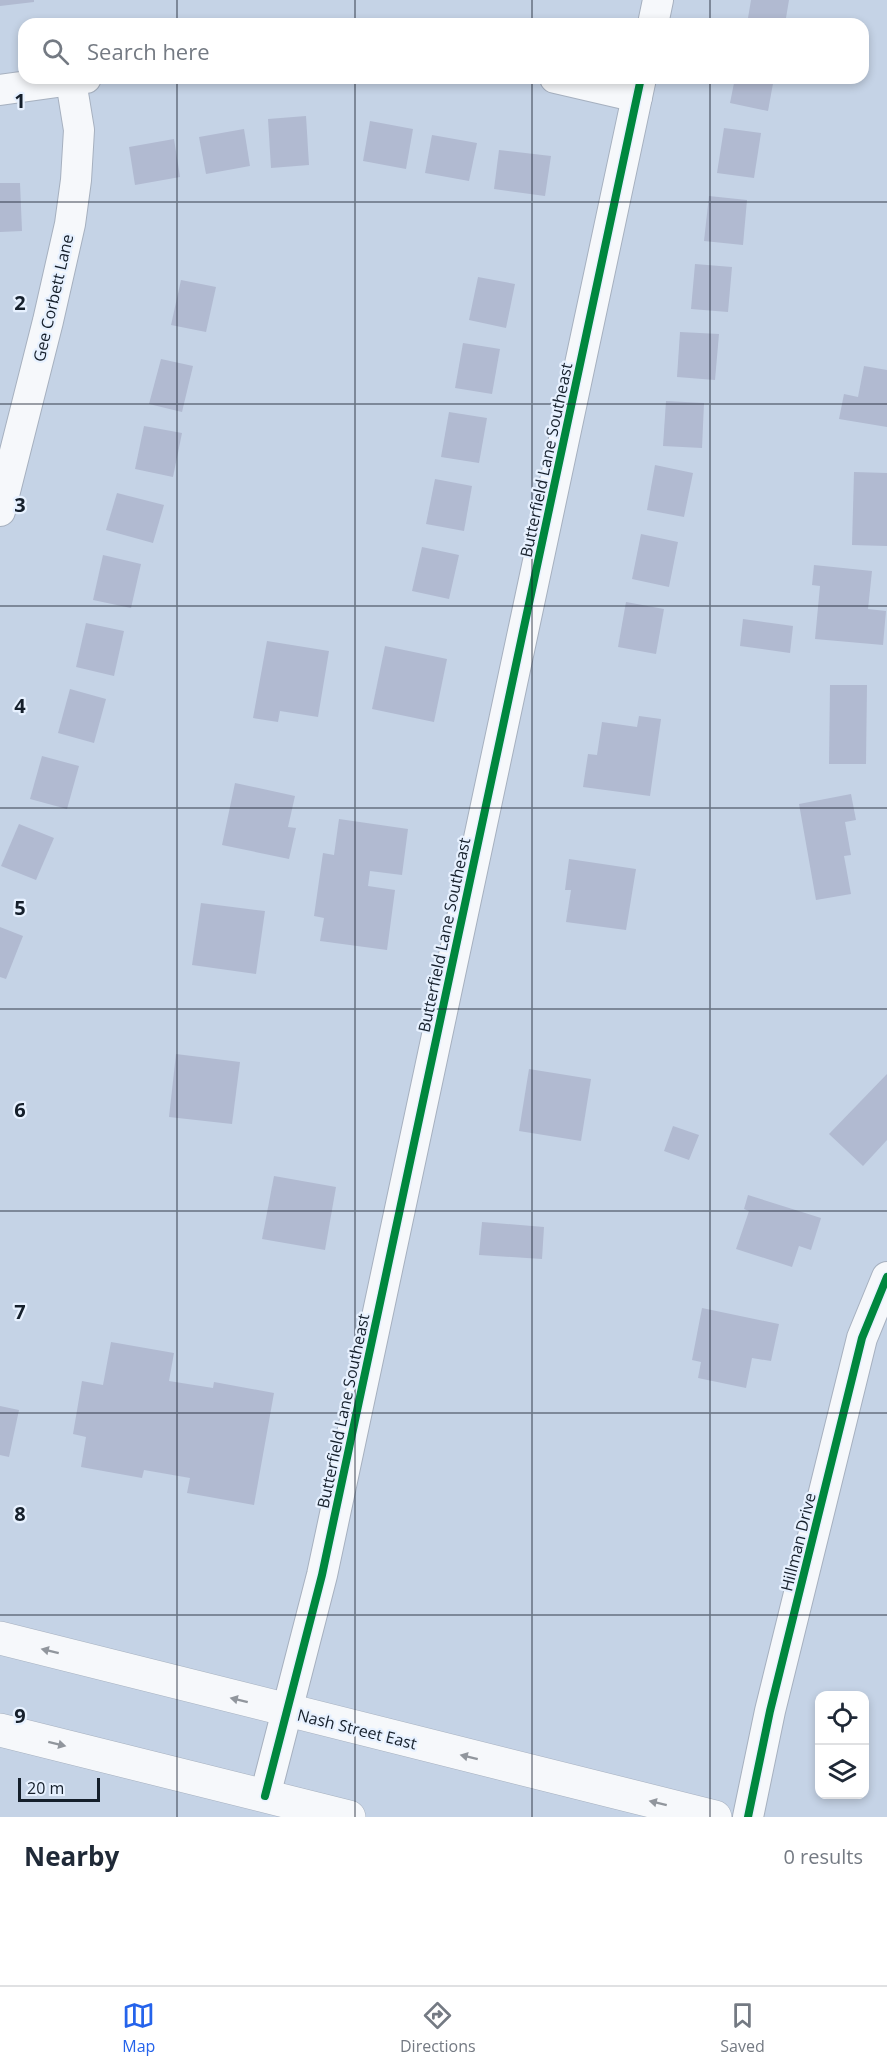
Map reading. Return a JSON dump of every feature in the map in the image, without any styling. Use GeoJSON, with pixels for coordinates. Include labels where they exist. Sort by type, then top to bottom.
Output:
{"type":"FeatureCollection","features":[{"type":"Feature","properties":{"kind":"main road","name":"Nash Street East"},"geometry":{"type":"LineString","coordinates":[[0,1638],[286,1712],[715,1817]]}},
{"type":"Feature","properties":{"kind":"main road"},"geometry":{"type":"LineString","coordinates":[[0,1730],[265,1796],[318,1813],[349,1817]]}},
{"type":"Feature","properties":{"kind":"street"},"geometry":{"type":"LineString","coordinates":[[654,18],[658,0]]}},
{"type":"Feature","properties":{"kind":"street"},"geometry":{"type":"LineString","coordinates":[[0,90],[43,84]]}},
{"type":"Feature","properties":{"kind":"street","name":"Gee Corbett Lane"},"geometry":{"type":"LineString","coordinates":[[0,511],[70,224],[79,130],[78,84]]}},
{"type":"Feature","properties":{"kind":"street"},"geometry":{"type":"LineString","coordinates":[[611,84],[639,87]]}},
{"type":"Feature","properties":{"kind":"street","name":"Butterfield Lane Southeast"},"geometry":{"type":"LineString","coordinates":[[265,1796],[325,1563],[639,87]]}},
{"type":"Feature","properties":{"kind":"street","name":"Hillman Drive"},"geometry":{"type":"LineString","coordinates":[[748,1817],[770,1711],[862,1338],[887,1277]]}},
{"type":"Feature","properties":{"kind":"building"},"geometry":{"type":"Polygon","coordinates":[[[0,0],[34,0],[34,2],[0,6],[0,0]]]}},
{"type":"Feature","properties":{"kind":"building"},"geometry":{"type":"Polygon","coordinates":[[[751,0],[789,0],[786,18],[748,18],[751,0]]]}},
{"type":"Feature","properties":{"kind":"building"},"geometry":{"type":"Polygon","coordinates":[[[734,84],[773,84],[768,111],[730,103],[734,84]]]}},
{"type":"Feature","properties":{"kind":"building"},"geometry":{"type":"Polygon","coordinates":[[[306,116],[309,165],[271,168],[268,119],[306,116]]]}},
{"type":"Feature","properties":{"kind":"building"},"geometry":{"type":"Polygon","coordinates":[[[370,121],[413,129],[406,169],[363,161],[370,121]]]}},
{"type":"Feature","properties":{"kind":"building"},"geometry":{"type":"Polygon","coordinates":[[[724,128],[761,133],[754,178],[717,173],[724,128]]]}},
{"type":"Feature","properties":{"kind":"building"},"geometry":{"type":"Polygon","coordinates":[[[244,129],[250,166],[206,174],[199,137],[244,129]]]}},
{"type":"Feature","properties":{"kind":"building"},"geometry":{"type":"Polygon","coordinates":[[[432,135],[477,143],[469,181],[425,173],[432,135]]]}},
{"type":"Feature","properties":{"kind":"building"},"geometry":{"type":"Polygon","coordinates":[[[174,139],[180,177],[135,185],[129,147],[174,139]]]}},
{"type":"Feature","properties":{"kind":"building"},"geometry":{"type":"Polygon","coordinates":[[[499,150],[551,156],[545,196],[494,189],[499,150]]]}},
{"type":"Feature","properties":{"kind":"building"},"geometry":{"type":"Polygon","coordinates":[[[0,183],[20,183],[22,231],[0,232],[0,183]]]}},
{"type":"Feature","properties":{"kind":"building"},"geometry":{"type":"Polygon","coordinates":[[[709,196],[747,200],[743,245],[704,241],[709,196]]]}},
{"type":"Feature","properties":{"kind":"building"},"geometry":{"type":"Polygon","coordinates":[[[695,264],[732,267],[728,312],[691,309],[695,264]]]}},
{"type":"Feature","properties":{"kind":"building"},"geometry":{"type":"Polygon","coordinates":[[[478,277],[515,284],[506,328],[469,320],[478,277]]]}},
{"type":"Feature","properties":{"kind":"building"},"geometry":{"type":"Polygon","coordinates":[[[181,280],[216,287],[206,332],[171,325],[181,280]]]}},
{"type":"Feature","properties":{"kind":"building"},"geometry":{"type":"Polygon","coordinates":[[[680,332],[719,334],[715,380],[677,377],[680,332]]]}},
{"type":"Feature","properties":{"kind":"building"},"geometry":{"type":"Polygon","coordinates":[[[463,343],[500,349],[492,394],[455,388],[463,343]]]}},
{"type":"Feature","properties":{"kind":"building"},"geometry":{"type":"Polygon","coordinates":[[[161,359],[193,366],[182,412],[149,404],[161,359]]]}},
{"type":"Feature","properties":{"kind":"building"},"geometry":{"type":"Polygon","coordinates":[[[864,366],[887,370],[887,427],[839,419],[844,394],[858,397],[864,366]]]}},
{"type":"Feature","properties":{"kind":"building"},"geometry":{"type":"Polygon","coordinates":[[[666,401],[704,403],[702,448],[663,446],[666,401]]]}},
{"type":"Feature","properties":{"kind":"building"},"geometry":{"type":"Polygon","coordinates":[[[449,412],[487,418],[479,463],[441,457],[449,412]]]}},
{"type":"Feature","properties":{"kind":"building"},"geometry":{"type":"Polygon","coordinates":[[[144,426],[182,433],[173,477],[135,469],[144,426]]]}},
{"type":"Feature","properties":{"kind":"building"},"geometry":{"type":"Polygon","coordinates":[[[655,465],[693,473],[684,517],[647,510],[655,465]]]}},
{"type":"Feature","properties":{"kind":"building"},"geometry":{"type":"Polygon","coordinates":[[[854,472],[887,473],[887,546],[852,545],[854,472]]]}},
{"type":"Feature","properties":{"kind":"building"},"geometry":{"type":"Polygon","coordinates":[[[435,479],[472,486],[464,531],[426,524],[435,479]]]}},
{"type":"Feature","properties":{"kind":"building"},"geometry":{"type":"Polygon","coordinates":[[[117,493],[164,505],[153,543],[106,530],[117,493]]]}},
{"type":"Feature","properties":{"kind":"building"},"geometry":{"type":"Polygon","coordinates":[[[641,534],[678,542],[669,587],[632,579],[641,534]]]}},
{"type":"Feature","properties":{"kind":"building"},"geometry":{"type":"Polygon","coordinates":[[[422,547],[459,555],[449,599],[412,591],[422,547]]]}},
{"type":"Feature","properties":{"kind":"building"},"geometry":{"type":"Polygon","coordinates":[[[103,555],[141,564],[131,608],[93,600],[103,555]]]}},
{"type":"Feature","properties":{"kind":"building"},"geometry":{"type":"Polygon","coordinates":[[[814,565],[872,571],[868,609],[886,611],[883,645],[815,639],[820,586],[812,585],[814,565]]]}},
{"type":"Feature","properties":{"kind":"building"},"geometry":{"type":"Polygon","coordinates":[[[626,602],[664,609],[656,654],[618,647],[626,602]]]}},
{"type":"Feature","properties":{"kind":"building"},"geometry":{"type":"Polygon","coordinates":[[[743,619],[793,626],[790,653],[740,646],[743,619]]]}},
{"type":"Feature","properties":{"kind":"building"},"geometry":{"type":"Polygon","coordinates":[[[86,623],[124,631],[114,676],[76,667],[86,623]]]}},
{"type":"Feature","properties":{"kind":"building"},"geometry":{"type":"Polygon","coordinates":[[[267,641],[329,651],[318,717],[280,711],[278,722],[253,718],[267,641]]]}},
{"type":"Feature","properties":{"kind":"building"},"geometry":{"type":"Polygon","coordinates":[[[385,646],[447,659],[434,722],[372,709],[385,646]]]}},
{"type":"Feature","properties":{"kind":"building"},"geometry":{"type":"Polygon","coordinates":[[[830,685],[867,685],[866,764],[829,764],[830,685]]]}},
{"type":"Feature","properties":{"kind":"building"},"geometry":{"type":"Polygon","coordinates":[[[70,689],[106,699],[94,743],[58,733],[70,689]]]}},
{"type":"Feature","properties":{"kind":"building"},"geometry":{"type":"Polygon","coordinates":[[[639,716],[661,719],[650,796],[583,787],[588,754],[597,755],[602,722],[637,727],[639,716]]]}},
{"type":"Feature","properties":{"kind":"building"},"geometry":{"type":"Polygon","coordinates":[[[42,756],[79,766],[67,809],[30,799],[42,756]]]}},
{"type":"Feature","properties":{"kind":"building"},"geometry":{"type":"Polygon","coordinates":[[[235,783],[295,796],[288,827],[296,828],[289,859],[222,845],[235,783]]]}},
{"type":"Feature","properties":{"kind":"building"},"geometry":{"type":"Polygon","coordinates":[[[851,794],[856,820],[845,822],[851,855],[844,856],[851,894],[816,900],[799,804],[851,794]]]}},
{"type":"Feature","properties":{"kind":"building"},"geometry":{"type":"Polygon","coordinates":[[[339,819],[408,829],[402,875],[370,871],[368,886],[395,890],[387,950],[320,941],[324,918],[314,916],[323,853],[334,855],[339,819]]]}},
{"type":"Feature","properties":{"kind":"building"},"geometry":{"type":"Polygon","coordinates":[[[19,824],[54,838],[36,880],[1,866],[19,824]]]}},
{"type":"Feature","properties":{"kind":"building"},"geometry":{"type":"Polygon","coordinates":[[[569,859],[636,869],[626,930],[566,922],[571,890],[565,890],[569,859]]]}},
{"type":"Feature","properties":{"kind":"building"},"geometry":{"type":"Polygon","coordinates":[[[201,903],[265,911],[256,974],[192,965],[201,903]]]}},
{"type":"Feature","properties":{"kind":"building"},"geometry":{"type":"Polygon","coordinates":[[[0,927],[23,936],[6,979],[0,977],[0,927]]]}},
{"type":"Feature","properties":{"kind":"building"},"geometry":{"type":"Polygon","coordinates":[[[176,1054],[240,1062],[232,1124],[169,1117],[176,1054]]]}},
{"type":"Feature","properties":{"kind":"building"},"geometry":{"type":"Polygon","coordinates":[[[529,1069],[591,1079],[581,1141],[519,1131],[529,1069]]]}},
{"type":"Feature","properties":{"kind":"building"},"geometry":{"type":"Polygon","coordinates":[[[887,1074],[887,1140],[863,1166],[829,1134],[887,1074]]]}},
{"type":"Feature","properties":{"kind":"building"},"geometry":{"type":"Polygon","coordinates":[[[673,1126],[699,1135],[689,1160],[664,1151],[673,1126]]]}},
{"type":"Feature","properties":{"kind":"building"},"geometry":{"type":"Polygon","coordinates":[[[274,1176],[336,1187],[325,1250],[262,1239],[274,1176]]]}},
{"type":"Feature","properties":{"kind":"building"},"geometry":{"type":"Polygon","coordinates":[[[748,1195],[821,1218],[811,1250],[799,1246],[792,1267],[736,1249],[749,1211],[744,1209],[748,1195]]]}},
{"type":"Feature","properties":{"kind":"building"},"geometry":{"type":"Polygon","coordinates":[[[482,1222],[544,1227],[542,1259],[479,1255],[482,1222]]]}},
{"type":"Feature","properties":{"kind":"building"},"geometry":{"type":"Polygon","coordinates":[[[702,1308],[779,1324],[771,1361],[752,1358],[746,1388],[698,1378],[701,1362],[692,1360],[702,1308]]]}},
{"type":"Feature","properties":{"kind":"building"},"geometry":{"type":"Polygon","coordinates":[[[111,1342],[174,1353],[169,1381],[213,1388],[214,1382],[274,1393],[254,1505],[187,1493],[190,1478],[144,1470],[142,1478],[81,1467],[86,1437],[73,1434],[82,1381],[103,1385],[111,1342]]]}},
{"type":"Feature","properties":{"kind":"building"},"geometry":{"type":"Polygon","coordinates":[[[0,1406],[19,1410],[9,1457],[0,1455],[0,1406]]]}},
{"type":"Feature","properties":{"kind":"cycle path"},"geometry":{"type":"LineString","coordinates":[[265,1796],[322,1575],[640,84]]}},
{"type":"Feature","properties":{"kind":"cycle path"},"geometry":{"type":"LineString","coordinates":[[748,1817],[770,1711],[862,1338],[887,1277]]}}]}
